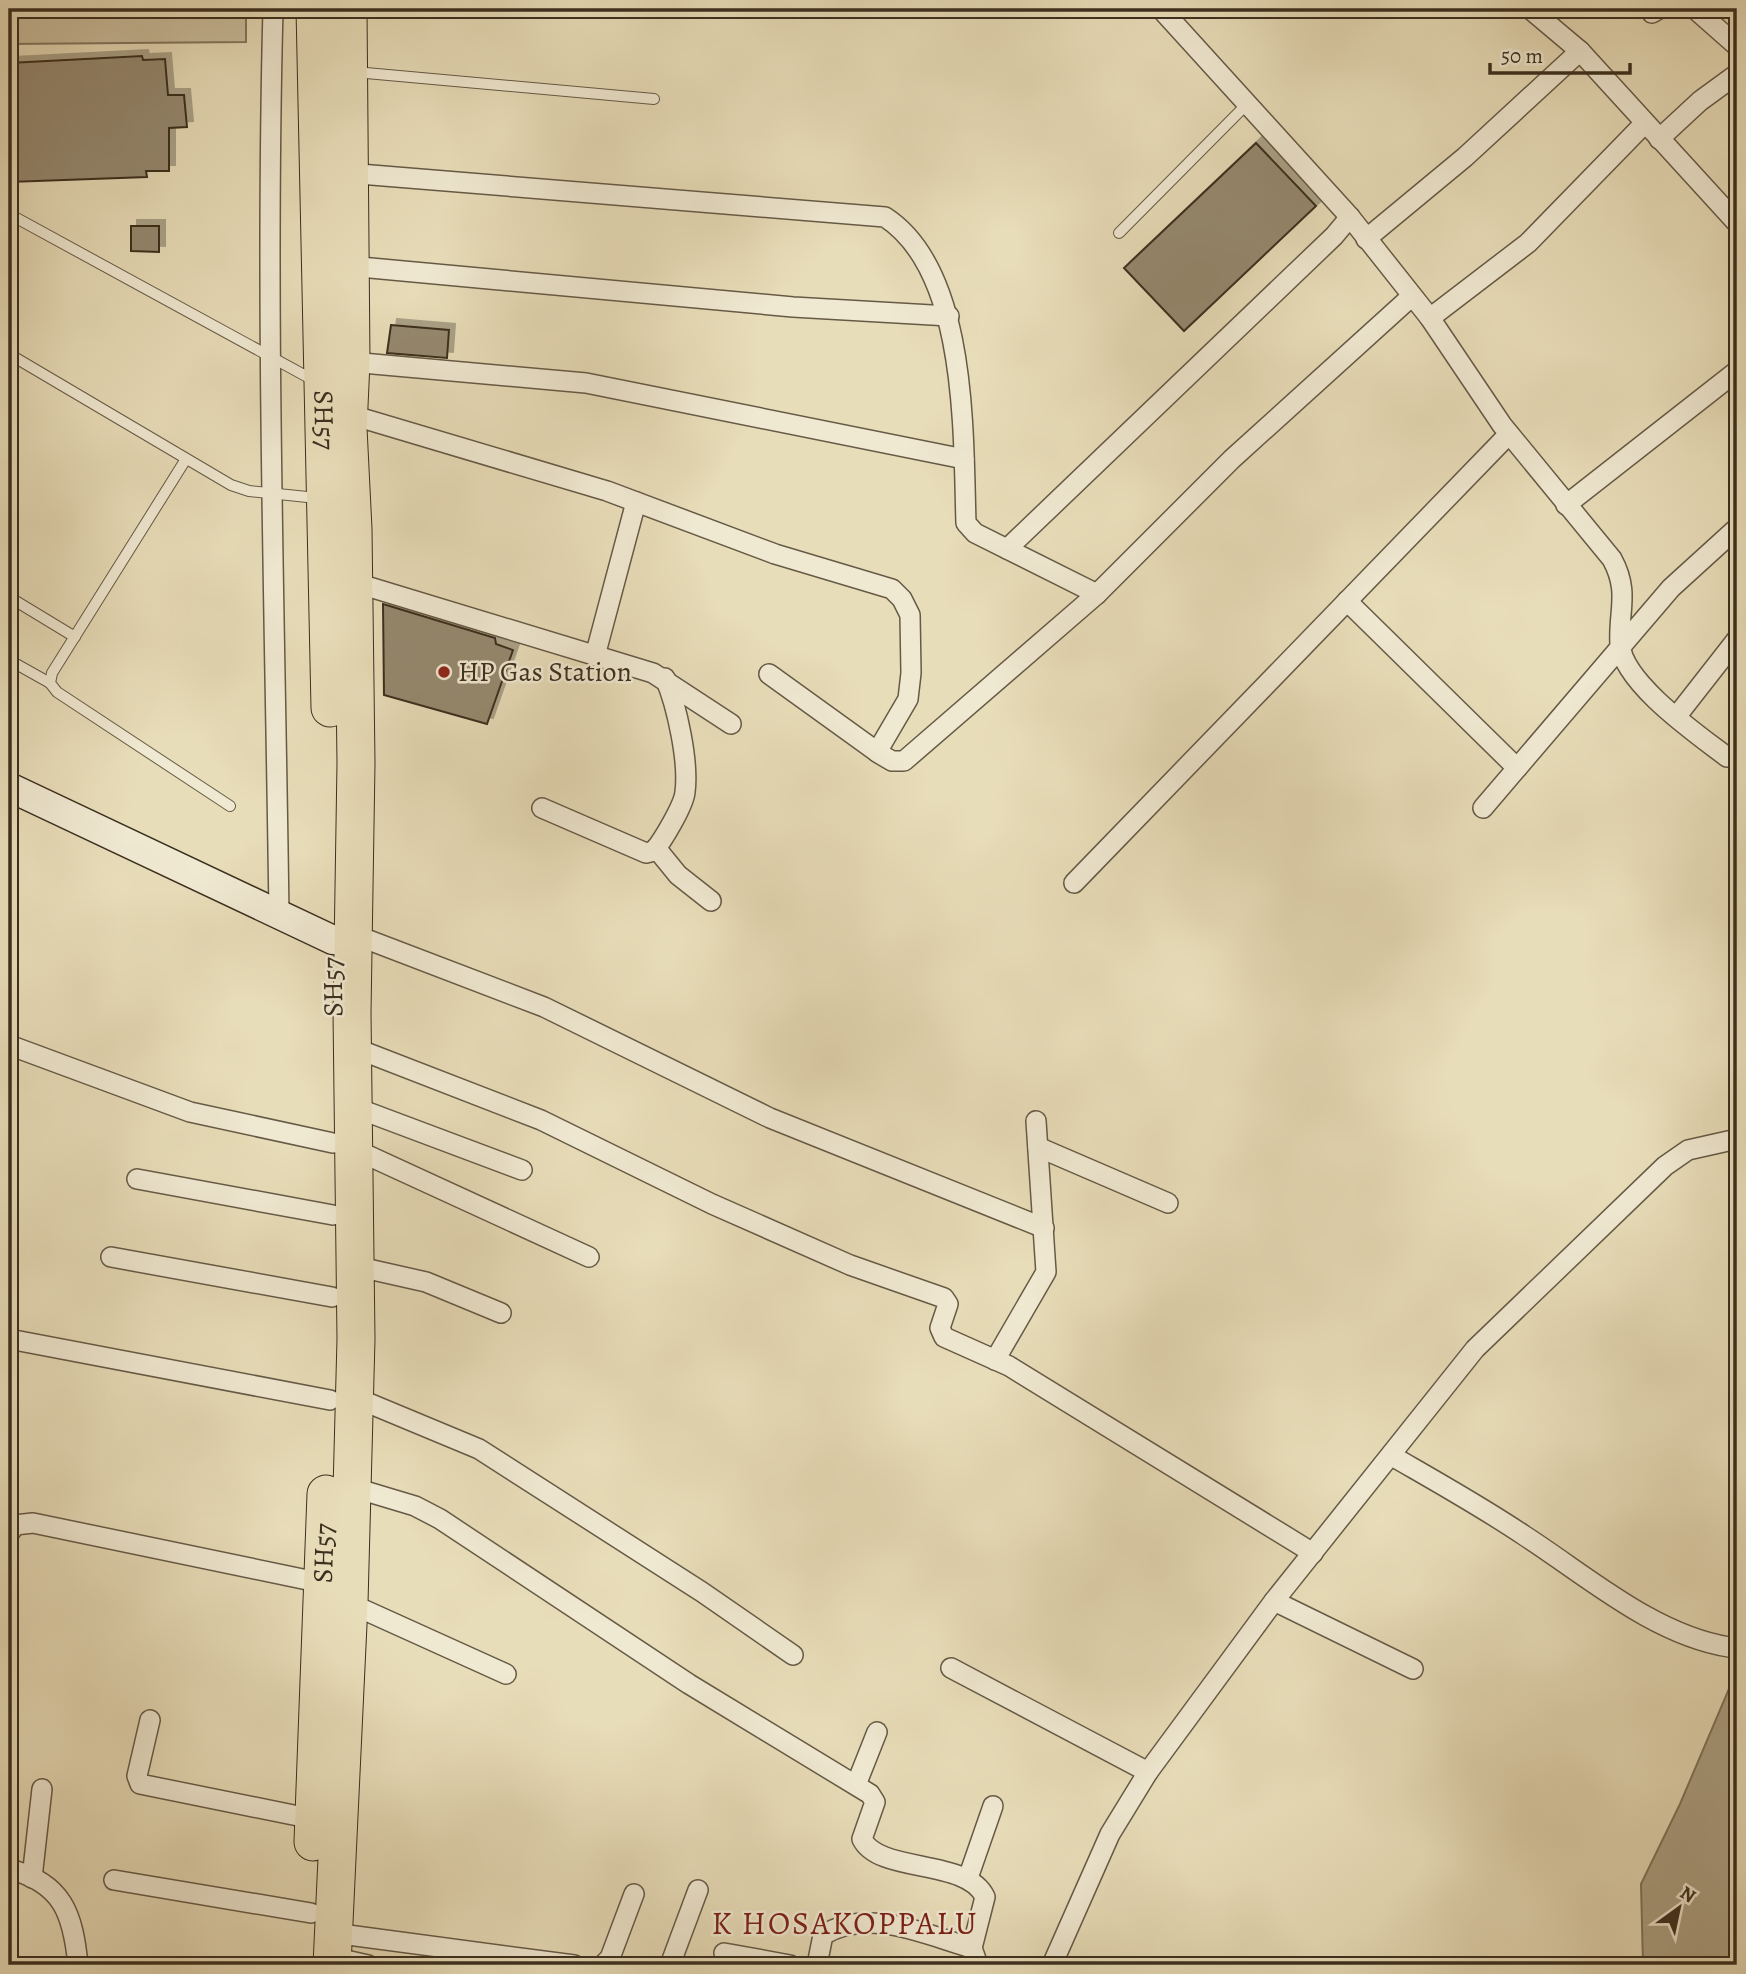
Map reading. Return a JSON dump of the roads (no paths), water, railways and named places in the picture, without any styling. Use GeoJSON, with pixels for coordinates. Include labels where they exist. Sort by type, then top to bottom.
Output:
{"type":"FeatureCollection","features":[{"type":"Feature","properties":{"kind":"highway","name":"SH57"},"geometry":{"type":"LineString","coordinates":[[315,9],[337,182],[321,384],[334,519],[334,877],[343,937],[344,1146],[333,1215],[332,1297],[342,1398]]}},
{"type":"Feature","properties":{"kind":"highway"},"geometry":{"type":"LineString","coordinates":[[324,1947],[342,1398],[355,1266],[344,1146],[354,1107],[355,1048],[343,937],[354,582],[334,519],[348,414],[351,362],[349,266],[337,182],[348,72],[348,9]]}},
{"type":"Feature","properties":{"kind":"highway","name":"SH57"},"geometry":{"type":"LineString","coordinates":[[324,1947],[313,1819],[335,1593]]}},
{"type":"Feature","properties":{"kind":"street"},"geometry":{"type":"LineString","coordinates":[[273,9],[268,355],[273,494],[279,916]]}},
{"type":"Feature","properties":{"kind":"street"},"geometry":{"type":"LineString","coordinates":[[1161,9],[1350,217],[1430,318],[1509,434],[1612,559],[1620,573],[1624,596],[1620,646],[1637,679],[1676,717],[1727,757],[1737,756]]}},
{"type":"Feature","properties":{"kind":"street"},"geometry":{"type":"LineString","coordinates":[[1530,9],[1580,51],[1737,223]]}},
{"type":"Feature","properties":{"kind":"street"},"geometry":{"type":"LineString","coordinates":[[1695,9],[1737,46]]}},
{"type":"Feature","properties":{"kind":"street"},"geometry":{"type":"LineString","coordinates":[[1366,239],[1465,157],[1580,51]]}},
{"type":"Feature","properties":{"kind":"street"},"geometry":{"type":"LineString","coordinates":[[1659,139],[1700,101],[1737,74]]}},
{"type":"Feature","properties":{"kind":"street"},"geometry":{"type":"LineString","coordinates":[[1430,318],[1528,243],[1644,124]]}},
{"type":"Feature","properties":{"kind":"street"},"geometry":{"type":"LineString","coordinates":[[337,182],[878,216],[899,226],[920,251],[949,316],[962,418],[966,523],[975,533],[1097,594]]}},
{"type":"Feature","properties":{"kind":"street"},"geometry":{"type":"LineString","coordinates":[[1007,549],[1334,236],[1350,217]]}},
{"type":"Feature","properties":{"kind":"street"},"geometry":{"type":"LineString","coordinates":[[349,266],[793,307],[949,316]]}},
{"type":"Feature","properties":{"kind":"street"},"geometry":{"type":"LineString","coordinates":[[769,674],[877,752],[891,761],[904,761],[1097,594],[1232,459],[1412,296]]}},
{"type":"Feature","properties":{"kind":"street"},"geometry":{"type":"LineString","coordinates":[[351,362],[586,383],[964,459]]}},
{"type":"Feature","properties":{"kind":"street"},"geometry":{"type":"LineString","coordinates":[[1566,505],[1737,371]]}},
{"type":"Feature","properties":{"kind":"street"},"geometry":{"type":"LineString","coordinates":[[348,414],[636,502],[775,554],[884,584],[902,599],[910,615],[911,673],[908,699],[877,752]]}},
{"type":"Feature","properties":{"kind":"street"},"geometry":{"type":"LineString","coordinates":[[1074,883],[1509,434]]}},
{"type":"Feature","properties":{"kind":"street"},"geometry":{"type":"LineString","coordinates":[[595,656],[636,502]]}},
{"type":"Feature","properties":{"kind":"street"},"geometry":{"type":"LineString","coordinates":[[1483,808],[1671,588],[1737,528]]}},
{"type":"Feature","properties":{"kind":"street"},"geometry":{"type":"LineString","coordinates":[[354,582],[665,678],[731,724]]}},
{"type":"Feature","properties":{"kind":"street"},"geometry":{"type":"LineString","coordinates":[[1347,601],[1517,768]]}},
{"type":"Feature","properties":{"kind":"street"},"geometry":{"type":"LineString","coordinates":[[1676,717],[1737,639]]}},
{"type":"Feature","properties":{"kind":"street"},"geometry":{"type":"LineString","coordinates":[[542,808],[646,853],[656,848],[686,794],[684,755],[671,691],[665,678]]}},
{"type":"Feature","properties":{"kind":"street"},"geometry":{"type":"LineString","coordinates":[[9,787],[279,916],[544,1007],[770,1118],[1044,1228]]}},
{"type":"Feature","properties":{"kind":"street"},"geometry":{"type":"LineString","coordinates":[[656,848],[678,875],[711,901]]}},
{"type":"Feature","properties":{"kind":"street"},"geometry":{"type":"LineString","coordinates":[[9,1045],[190,1112],[344,1146],[589,1257]]}},
{"type":"Feature","properties":{"kind":"street"},"geometry":{"type":"LineString","coordinates":[[355,1048],[541,1120],[712,1204],[850,1265],[940,1296],[948,1304],[941,1334],[995,1360],[1314,1553]]}},
{"type":"Feature","properties":{"kind":"street"},"geometry":{"type":"LineString","coordinates":[[354,1107],[522,1170]]}},
{"type":"Feature","properties":{"kind":"street"},"geometry":{"type":"LineString","coordinates":[[995,1360],[1046,1272],[1037,1121]]}},
{"type":"Feature","properties":{"kind":"street"},"geometry":{"type":"LineString","coordinates":[[1052,1965],[1110,1833],[1148,1772],[1274,1601],[1475,1349],[1644,1186],[1689,1150],[1737,1139]]}},
{"type":"Feature","properties":{"kind":"street"},"geometry":{"type":"LineString","coordinates":[[1038,1147],[1168,1203]]}},
{"type":"Feature","properties":{"kind":"street"},"geometry":{"type":"LineString","coordinates":[[137,1179],[333,1215]]}},
{"type":"Feature","properties":{"kind":"street"},"geometry":{"type":"LineString","coordinates":[[111,1257],[332,1297]]}},
{"type":"Feature","properties":{"kind":"street"},"geometry":{"type":"LineString","coordinates":[[355,1266],[426,1282],[500,1313]]}},
{"type":"Feature","properties":{"kind":"street"},"geometry":{"type":"LineString","coordinates":[[9,1339],[342,1398],[479,1449],[702,1592],[793,1655]]}},
{"type":"Feature","properties":{"kind":"street"},"geometry":{"type":"LineString","coordinates":[[1392,1456],[1500,1519],[1648,1616],[1706,1643],[1729,1647]]}},
{"type":"Feature","properties":{"kind":"street"},"geometry":{"type":"LineString","coordinates":[[339,1485],[415,1506],[440,1519],[689,1684],[870,1794],[875,1802],[862,1839],[865,1845],[894,1860],[968,1878],[981,1889],[985,1897],[975,1956],[871,1921],[848,1925],[823,1935],[817,1965]]}},
{"type":"Feature","properties":{"kind":"street"},"geometry":{"type":"LineString","coordinates":[[9,1534],[15,1525],[33,1523],[335,1593],[506,1674]]}},
{"type":"Feature","properties":{"kind":"street"},"geometry":{"type":"LineString","coordinates":[[1274,1601],[1413,1669]]}},
{"type":"Feature","properties":{"kind":"street"},"geometry":{"type":"LineString","coordinates":[[951,1668],[1148,1772]]}},
{"type":"Feature","properties":{"kind":"street"},"geometry":{"type":"LineString","coordinates":[[150,1720],[137,1776],[140,1784],[313,1819]]}},
{"type":"Feature","properties":{"kind":"street"},"geometry":{"type":"LineString","coordinates":[[856,1785],[877,1732]]}},
{"type":"Feature","properties":{"kind":"street"},"geometry":{"type":"LineString","coordinates":[[32,1878],[42,1789]]}},
{"type":"Feature","properties":{"kind":"street"},"geometry":{"type":"LineString","coordinates":[[968,1878],[993,1806]]}},
{"type":"Feature","properties":{"kind":"street"},"geometry":{"type":"LineString","coordinates":[[9,1869],[46,1885],[67,1906],[78,1965]]}},
{"type":"Feature","properties":{"kind":"street"},"geometry":{"type":"LineString","coordinates":[[114,1880],[324,1947],[368,1965]]}},
{"type":"Feature","properties":{"kind":"street"},"geometry":{"type":"LineString","coordinates":[[670,1965],[698,1889]]}},
{"type":"Feature","properties":{"kind":"street"},"geometry":{"type":"LineString","coordinates":[[603,1965],[610,1958],[634,1894]]}},
{"type":"Feature","properties":{"kind":"street"},"geometry":{"type":"LineString","coordinates":[[324,1947],[574,1965]]}},
{"type":"Feature","properties":{"kind":"street"},"geometry":{"type":"LineString","coordinates":[[724,1953],[790,1965]]}},
{"type":"Feature","properties":{"kind":"lane"},"geometry":{"type":"LineString","coordinates":[[348,72],[654,99]]}},
{"type":"Feature","properties":{"kind":"lane"},"geometry":{"type":"LineString","coordinates":[[1119,233],[1247,104]]}},
{"type":"Feature","properties":{"kind":"lane"},"geometry":{"type":"LineString","coordinates":[[9,214],[321,384]]}},
{"type":"Feature","properties":{"kind":"lane"},"geometry":{"type":"LineString","coordinates":[[9,354],[231,485],[273,494],[334,519]]}},
{"type":"Feature","properties":{"kind":"lane"},"geometry":{"type":"LineString","coordinates":[[50,683],[75,637],[186,459]]}},
{"type":"Feature","properties":{"kind":"lane"},"geometry":{"type":"LineString","coordinates":[[9,597],[75,637]]}},
{"type":"Feature","properties":{"kind":"lane"},"geometry":{"type":"LineString","coordinates":[[9,660],[50,683],[57,692],[230,806]]}},
{"type":"Feature","properties":{"kind":"place","name":"HP Gas Station"},"geometry":{"type":"Point","coordinates":[444,672]}},
{"type":"Feature","properties":{"kind":"district","name":"K HOSAKOPPALU"},"geometry":{"type":"Point","coordinates":[845,1923]}}]}
